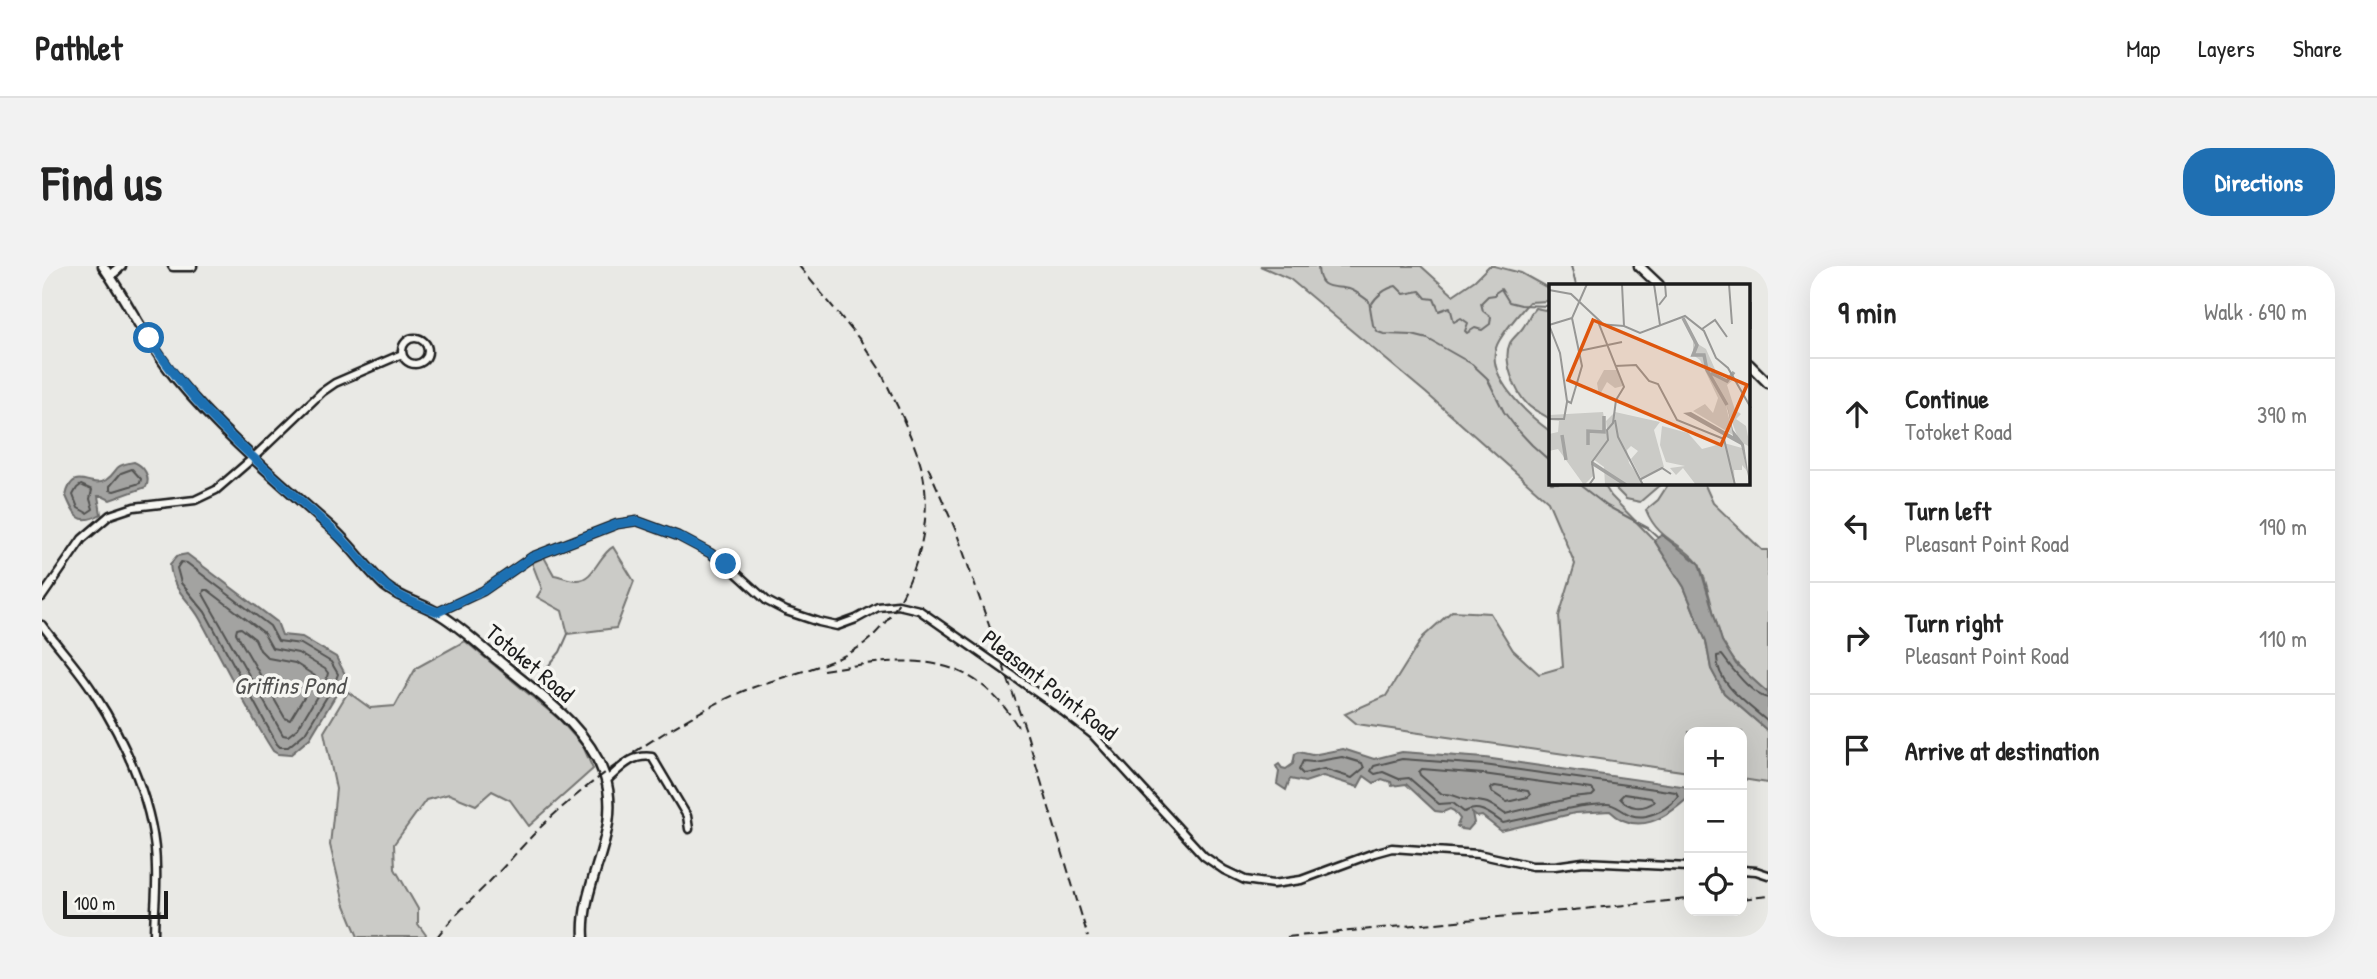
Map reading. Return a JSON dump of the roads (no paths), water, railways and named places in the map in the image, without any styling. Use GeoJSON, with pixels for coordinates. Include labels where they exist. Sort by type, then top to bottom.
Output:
{"type":"FeatureCollection","features":[{"type":"Feature","properties":{"kind":"main road","name":"Totoket Road"},"geometry":{"type":"LineString","coordinates":[[103,266],[175,376],[253,458],[348,544],[389,589],[438,612],[523,681],[574,727],[595,754],[606,781],[609,801],[607,828],[587,902],[584,937]]}},
{"type":"Feature","properties":{"kind":"main road"},"geometry":{"type":"LineString","coordinates":[[110,276],[121,266]]}},
{"type":"Feature","properties":{"kind":"main road"},"geometry":{"type":"LineString","coordinates":[[173,266],[192,266]]}},
{"type":"Feature","properties":{"kind":"main road"},"geometry":{"type":"LineString","coordinates":[[1639,266],[1659,284]]}},
{"type":"Feature","properties":{"kind":"main road"},"geometry":{"type":"LineString","coordinates":[[1750,365],[1768,383]]}},
{"type":"Feature","properties":{"kind":"street"},"geometry":{"type":"LineString","coordinates":[[411,338],[421,339],[428,347],[427,357],[419,363],[408,362],[402,354],[403,344],[411,338]]}},
{"type":"Feature","properties":{"kind":"street"},"geometry":{"type":"LineString","coordinates":[[42,597],[82,539],[110,515],[134,507],[195,500],[222,486],[322,392],[335,383],[402,354]]}},
{"type":"Feature","properties":{"kind":"street","name":"Pleasant Point Road"},"geometry":{"type":"LineString","coordinates":[[438,612],[483,591],[532,557],[617,524],[637,521],[678,536],[710,553],[767,601],[818,622],[837,626],[878,607],[898,605],[919,610],[1093,735],[1205,856],[1224,870],[1245,880],[1273,884],[1301,880],[1392,848],[1478,854],[1532,866],[1583,862],[1684,867]]}},
{"type":"Feature","properties":{"kind":"street"},"geometry":{"type":"LineString","coordinates":[[42,625],[94,692],[125,748],[140,786],[153,835],[156,867],[154,937]]}},
{"type":"Feature","properties":{"kind":"street"},"geometry":{"type":"LineString","coordinates":[[606,781],[627,761],[652,757],[687,816],[690,829]]}},
{"type":"Feature","properties":{"kind":"street"},"geometry":{"type":"LineString","coordinates":[[1747,870],[1768,875]]}},
{"type":"Feature","properties":{"kind":"water"},"geometry":{"type":"Polygon","coordinates":[[[134,462],[146,472],[146,487],[110,500],[98,496],[101,514],[87,519],[78,517],[66,496],[73,481],[100,482],[110,477],[119,467],[134,462]]]}},
{"type":"Feature","properties":{"kind":"water"},"geometry":{"type":"Polygon","coordinates":[[[1662,535],[1699,564],[1722,641],[1736,664],[1768,693],[1768,731],[1724,693],[1711,669],[1706,641],[1684,587],[1654,540],[1662,535]]]}},
{"type":"Feature","properties":{"kind":"water","name":"Griffins Pond"},"geometry":{"type":"Polygon","coordinates":[[[187,554],[277,622],[282,635],[302,637],[336,657],[345,674],[340,688],[310,738],[290,755],[273,751],[200,619],[177,588],[170,564],[177,556],[187,554]]]}},
{"type":"Feature","properties":{"kind":"water"},"geometry":{"type":"Polygon","coordinates":[[[1343,749],[1374,759],[1402,752],[1485,758],[1684,786],[1684,801],[1661,818],[1641,824],[1620,819],[1610,811],[1575,813],[1501,831],[1482,816],[1477,817],[1472,813],[1474,823],[1468,830],[1457,826],[1460,819],[1454,811],[1435,811],[1406,784],[1392,786],[1391,782],[1382,779],[1374,783],[1364,776],[1358,787],[1323,776],[1305,782],[1290,779],[1286,790],[1277,784],[1279,772],[1276,766],[1279,764],[1286,769],[1293,764],[1295,754],[1299,752],[1312,755],[1343,749]]]}},
{"type":"Feature","properties":{"kind":"waterway"},"geometry":{"type":"LineString","coordinates":[[1318,266],[1324,284],[1352,290],[1369,301],[1373,325],[1378,332],[1428,339],[1472,364],[1487,378],[1504,412],[1517,429],[1549,460]]}},
{"type":"Feature","properties":{"kind":"waterway"},"geometry":{"type":"LineString","coordinates":[[1571,266],[1576,284]]}},
{"type":"Feature","properties":{"kind":"waterway"},"geometry":{"type":"LineString","coordinates":[[1371,305],[1392,287],[1396,286],[1404,294],[1420,291],[1426,298],[1434,299],[1439,311],[1450,307],[1454,322],[1461,318],[1468,323],[1465,331],[1467,333],[1475,328],[1482,330],[1490,324],[1491,317],[1483,311],[1481,303],[1501,289],[1509,302],[1549,306]]}},
{"type":"Feature","properties":{"kind":"waterway"},"geometry":{"type":"LineString","coordinates":[[1580,485],[1607,506],[1648,528],[1658,537]]}},
{"type":"Feature","properties":{"kind":"waterway"},"geometry":{"type":"LineString","coordinates":[[534,683],[560,652],[568,634]]}},
{"type":"Feature","properties":{"kind":"railway"},"geometry":{"type":"LineString","coordinates":[[799,266],[861,341],[879,368],[907,426]]}},
{"type":"Feature","properties":{"kind":"railway"},"geometry":{"type":"LineString","coordinates":[[437,937],[546,822],[621,762],[669,730],[721,701],[853,651],[886,622],[910,580],[918,557],[926,511],[922,471],[903,419]]}},
{"type":"Feature","properties":{"kind":"railway"},"geometry":{"type":"LineString","coordinates":[[928,467],[956,531],[1025,728],[1088,937]]}},
{"type":"Feature","properties":{"kind":"railway"},"geometry":{"type":"LineString","coordinates":[[823,670],[907,661],[956,670],[978,682],[999,701],[1018,727]]}},
{"type":"Feature","properties":{"kind":"railway"},"geometry":{"type":"LineString","coordinates":[[1747,898],[1768,896]]}},
{"type":"Feature","properties":{"kind":"railway"},"geometry":{"type":"LineString","coordinates":[[1287,937],[1684,899]]}}]}
